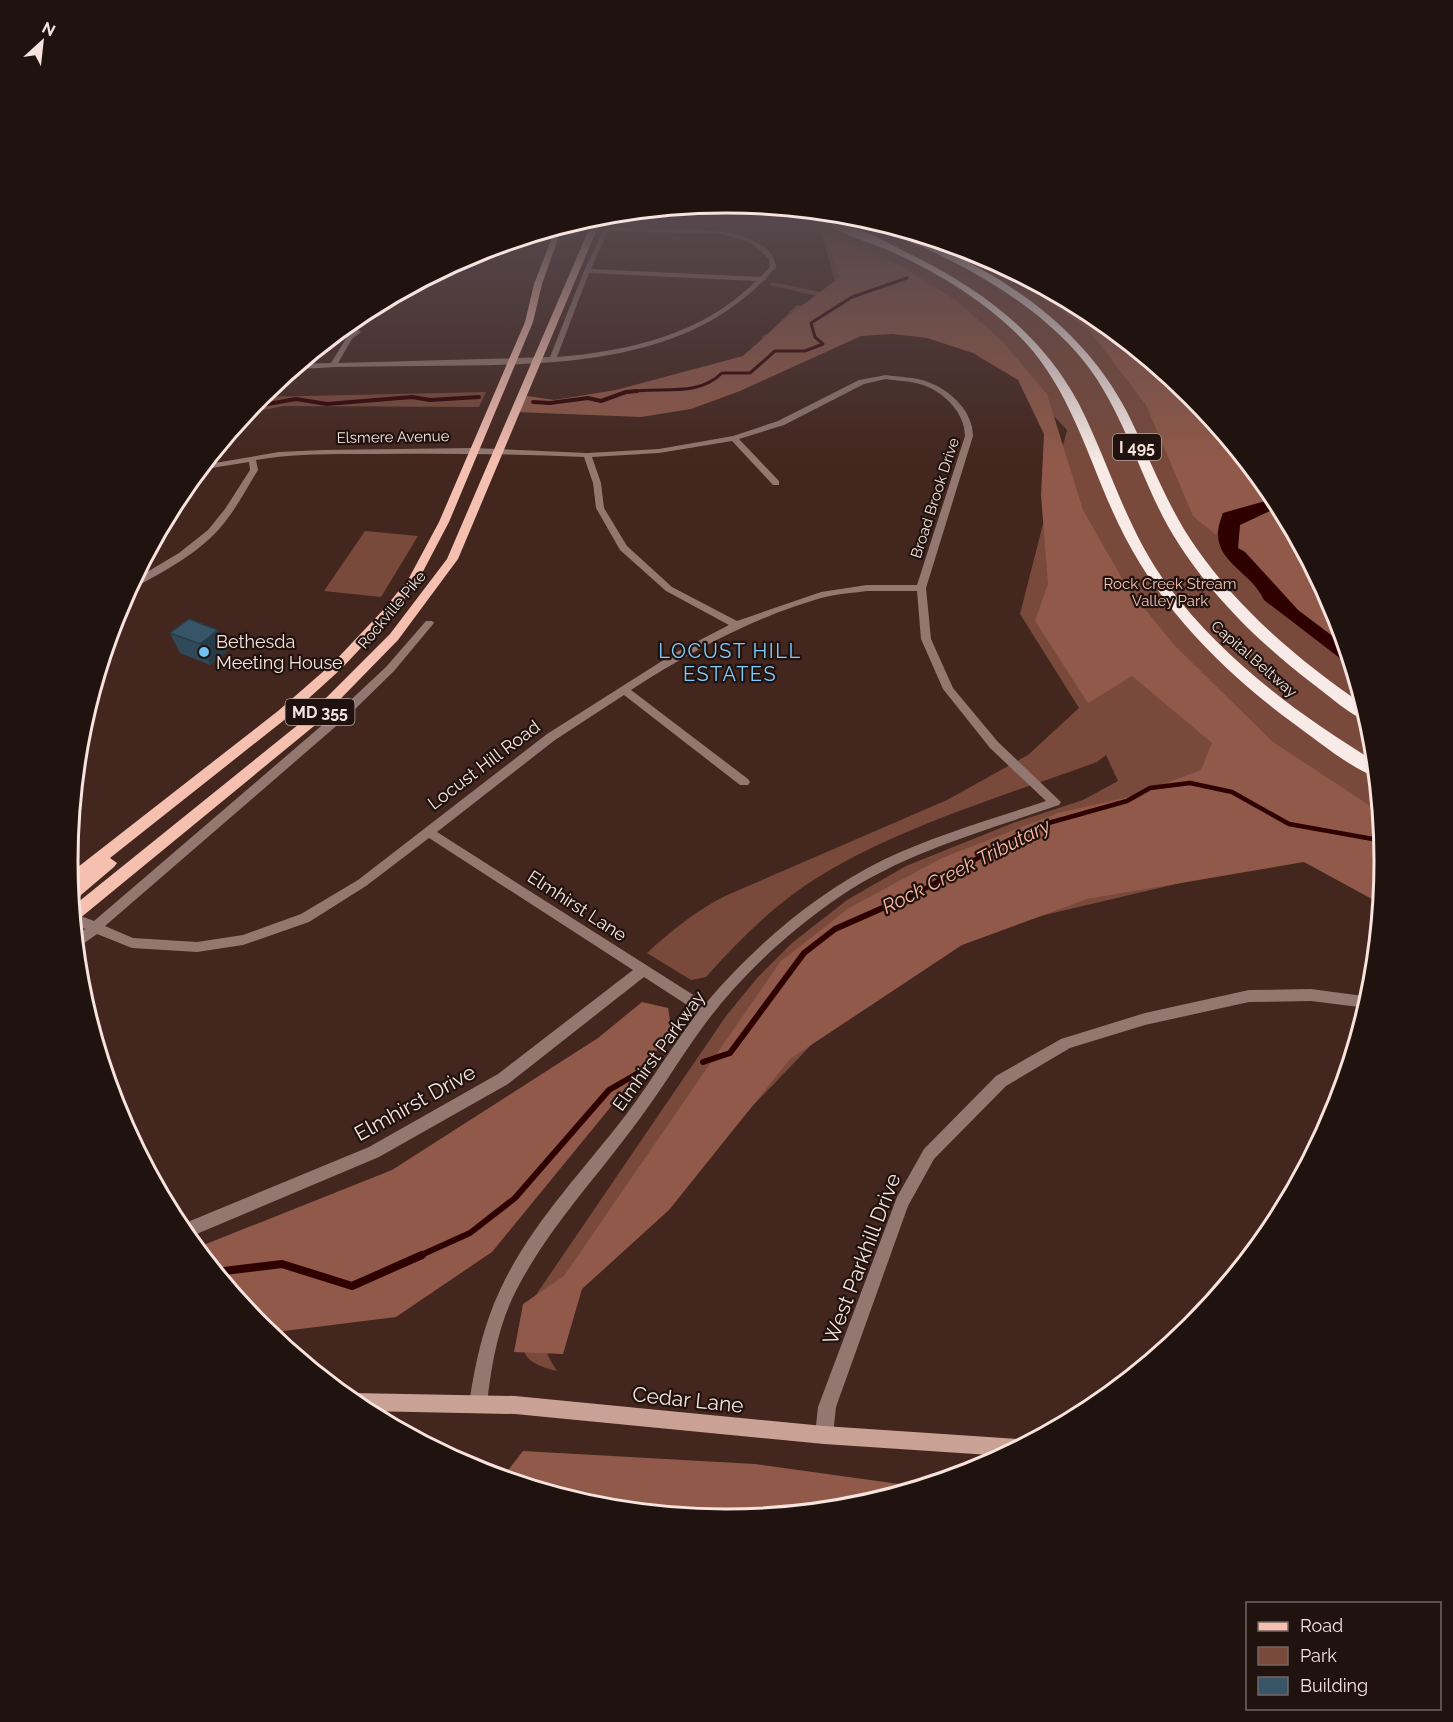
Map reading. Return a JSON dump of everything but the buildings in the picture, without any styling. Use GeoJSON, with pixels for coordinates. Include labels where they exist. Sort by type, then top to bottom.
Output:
{"type":"FeatureCollection","features":[{"type":"Feature","properties":{"kind":"highway","name":"Capital Beltway"},"geometry":{"type":"LineString","coordinates":[[984,302],[1005,318],[1041,354],[1058,377],[1139,553],[1164,590],[1197,631],[1237,669],[1293,715],[1367,765]]}},
{"type":"Feature","properties":{"kind":"highway","name":"Capital Beltway"},"geometry":{"type":"LineString","coordinates":[[1027,302],[1064,332],[1101,376],[1170,517],[1192,554],[1216,585],[1250,623],[1286,655],[1357,707]]}},
{"type":"Feature","properties":{"kind":"main road","name":"Rockville Pike"},"geometry":{"type":"LineString","coordinates":[[78,874],[283,714],[337,666],[389,611],[414,579],[444,522],[529,322],[534,302]]}},
{"type":"Feature","properties":{"kind":"main road","name":"Rockville Pike"},"geometry":{"type":"LineString","coordinates":[[80,910],[309,723],[394,637],[452,559],[561,302]]}},
{"type":"Feature","properties":{"kind":"main road"},"geometry":{"type":"LineString","coordinates":[[79,889],[128,847],[140,827]]}},
{"type":"Feature","properties":{"kind":"street"},"geometry":{"type":"LineString","coordinates":[[553,359],[574,302]]}},
{"type":"Feature","properties":{"kind":"street"},"geometry":{"type":"LineString","coordinates":[[308,366],[511,362],[595,356],[686,331],[717,317],[735,302]]}},
{"type":"Feature","properties":{"kind":"street"},"geometry":{"type":"LineString","coordinates":[[333,365],[349,338],[358,332]]}},
{"type":"Feature","properties":{"kind":"street","name":"Broad Brook Drive"},"geometry":{"type":"LineString","coordinates":[[587,456],[659,452],[734,438],[780,423],[862,382],[902,378],[925,383],[943,393],[963,412],[969,426],[969,436],[921,588],[926,639],[948,689],[994,745],[1055,802]]}},
{"type":"Feature","properties":{"kind":"street"},"geometry":{"type":"LineString","coordinates":[[734,438],[776,483]]}},
{"type":"Feature","properties":{"kind":"street","name":"Elsmere Avenue"},"geometry":{"type":"LineString","coordinates":[[212,466],[252,458],[323,452],[473,450],[587,456]]}},
{"type":"Feature","properties":{"kind":"street"},"geometry":{"type":"LineString","coordinates":[[587,456],[597,483],[600,508],[623,548],[669,589],[736,625]]}},
{"type":"Feature","properties":{"kind":"street"},"geometry":{"type":"LineString","coordinates":[[143,579],[170,563],[210,533],[225,516],[254,470],[252,458]]}},
{"type":"Feature","properties":{"kind":"street","name":"Locust Hill Road"},"geometry":{"type":"LineString","coordinates":[[81,921],[132,943],[197,947],[243,940],[305,918],[362,883],[551,737],[677,656],[736,625],[821,595],[867,588],[921,588]]}},
{"type":"Feature","properties":{"kind":"street","name":"Rockville Pike"},"geometry":{"type":"LineString","coordinates":[[83,938],[345,712],[390,669],[429,623]]}},
{"type":"Feature","properties":{"kind":"street"},"geometry":{"type":"LineString","coordinates":[[623,689],[744,782]]}},
{"type":"Feature","properties":{"kind":"street","name":"Elmhirst Parkway"},"geometry":{"type":"LineString","coordinates":[[478,1404],[483,1360],[494,1325],[514,1279],[551,1224],[643,1104],[708,1011],[762,952],[837,893],[878,867],[1055,802]]}},
{"type":"Feature","properties":{"kind":"street","name":"Elmhirst Lane"},"geometry":{"type":"LineString","coordinates":[[427,831],[708,1011]]}},
{"type":"Feature","properties":{"kind":"street","name":"Elmhirst Drive"},"geometry":{"type":"LineString","coordinates":[[192,1228],[374,1152],[503,1079],[643,970]]}},
{"type":"Feature","properties":{"kind":"street","name":"West Parkhill Drive"},"geometry":{"type":"LineString","coordinates":[[824,1436],[828,1407],[902,1202],[929,1154],[1001,1082],[1066,1043],[1145,1019],[1250,996],[1311,995],[1360,1001]]}},
{"type":"Feature","properties":{"kind":"street","name":"Cedar Lane"},"geometry":{"type":"LineString","coordinates":[[370,1402],[515,1405],[824,1436],[1002,1448]]}},
{"type":"Feature","properties":{"kind":"green space","name":"Rock Creek Stream Valley Park"},"geometry":{"type":"Polygon","coordinates":[[[822,302],[1056,302],[1121,347],[1185,402],[1241,466],[1266,501],[1308,574],[1326,613],[1341,653],[1363,734],[1374,819],[1375,860],[1300,855],[1036,917],[945,951],[813,1043],[551,1316],[546,1345],[549,1357],[557,1371],[534,1363],[524,1351],[522,1334],[525,1311],[726,1016],[758,977],[792,943],[847,900],[906,866],[1013,823],[1083,800],[1118,781],[1106,755],[1097,762],[980,803],[899,835],[861,853],[825,873],[780,904],[747,934],[706,977],[691,980],[647,953],[684,922],[725,896],[947,800],[1028,755],[1079,708],[1020,614],[1067,430],[994,353],[887,327],[804,354],[761,337],[770,332],[797,305],[816,308],[822,302]]]}},
{"type":"Feature","properties":{"kind":"green space"},"geometry":{"type":"Polygon","coordinates":[[[486,392],[479,407],[283,406],[260,411],[274,397],[486,392]]]}},
{"type":"Feature","properties":{"kind":"green space"},"geometry":{"type":"Polygon","coordinates":[[[365,531],[418,536],[381,597],[324,591],[365,531]]]}},
{"type":"Feature","properties":{"kind":"shaded area"},"geometry":{"type":"Polygon","coordinates":[[[806,302],[959,302],[1003,342],[1047,394],[1083,510],[1127,587],[1175,646],[1273,742],[1373,808],[1374,900],[1304,862],[1087,899],[962,945],[790,1059],[669,1210],[582,1289],[563,1354],[514,1352],[523,1304],[564,1276],[780,962],[849,908],[942,858],[1058,813],[1129,797],[1201,770],[1212,743],[1132,676],[1088,703],[1035,621],[1048,584],[1041,495],[1044,434],[1018,380],[973,353],[927,338],[892,334],[861,336],[740,391],[691,409],[641,417],[516,412],[521,395],[554,400],[616,390],[743,356],[806,302]]]}},
{"type":"Feature","properties":{"kind":"shaded area"},"geometry":{"type":"Polygon","coordinates":[[[1049,302],[1056,302],[1087,322],[1154,373],[1214,433],[1266,501],[1223,513],[1216,535],[1193,516],[1146,405],[1089,330],[1049,302]]]}},
{"type":"Feature","properties":{"kind":"shaded area"},"geometry":{"type":"Polygon","coordinates":[[[1266,501],[1272,510],[1240,525],[1238,548],[1245,552],[1298,610],[1335,638],[1343,661],[1264,600],[1257,589],[1230,562],[1219,542],[1218,529],[1223,513],[1266,501]]]}},
{"type":"Feature","properties":{"kind":"shaded area"},"geometry":{"type":"Polygon","coordinates":[[[1272,510],[1308,574],[1335,638],[1298,610],[1245,552],[1238,549],[1240,525],[1272,510]]]}},
{"type":"Feature","properties":{"kind":"shaded area"},"geometry":{"type":"Polygon","coordinates":[[[642,1002],[668,1008],[672,1032],[492,1252],[396,1317],[280,1331],[239,1289],[204,1245],[392,1170],[598,1038],[642,1002]]]}},
{"type":"Feature","properties":{"kind":"shaded area"},"geometry":{"type":"Polygon","coordinates":[[[523,1451],[755,1464],[903,1484],[853,1497],[811,1504],[726,1510],[642,1504],[600,1497],[507,1471],[523,1451]]]}},
{"type":"Feature","properties":{"kind":"waterway"},"geometry":{"type":"LineString","coordinates":[[635,391],[688,389],[700,386],[712,381],[722,373],[750,373],[775,351],[805,351],[823,344],[815,337],[811,323],[844,302]]}},
{"type":"Feature","properties":{"kind":"waterway"},"geometry":{"type":"LineString","coordinates":[[623,393],[635,391]]}},
{"type":"Feature","properties":{"kind":"waterway"},"geometry":{"type":"LineString","coordinates":[[623,393],[635,391]]}},
{"type":"Feature","properties":{"kind":"waterway"},"geometry":{"type":"LineString","coordinates":[[533,402],[550,403],[588,398],[601,401],[623,393]]}},
{"type":"Feature","properties":{"kind":"waterway"},"geometry":{"type":"LineString","coordinates":[[266,404],[296,399],[327,404],[412,397],[430,400],[479,397]]}},
{"type":"Feature","properties":{"kind":"waterway","name":"Rock Creek Tributary"},"geometry":{"type":"LineString","coordinates":[[916,894],[1007,841],[1045,824],[1127,801],[1150,788],[1190,783],[1232,792],[1289,824],[1374,839]]}},
{"type":"Feature","properties":{"kind":"waterway","name":"Rock Creek Tributary"},"geometry":{"type":"LineString","coordinates":[[703,1062],[730,1053],[804,953],[835,929],[919,892]]}},
{"type":"Feature","properties":{"kind":"waterway","name":"Rock Creek Tributary"},"geometry":{"type":"LineString","coordinates":[[419,1256],[470,1233],[515,1198],[609,1090],[640,1072]]}},
{"type":"Feature","properties":{"kind":"waterway","name":"Rock Creek Tributary"},"geometry":{"type":"LineString","coordinates":[[224,1271],[282,1264],[352,1286],[422,1255]]}},
{"type":"Feature","properties":{"kind":"place","name":"Bethesda Meeting House"},"geometry":{"type":"Point","coordinates":[204,652]}},
{"type":"Feature","properties":{"kind":"district","name":"LOCUST HILL ESTATES"},"geometry":{"type":"Point","coordinates":[730,662]}}]}
